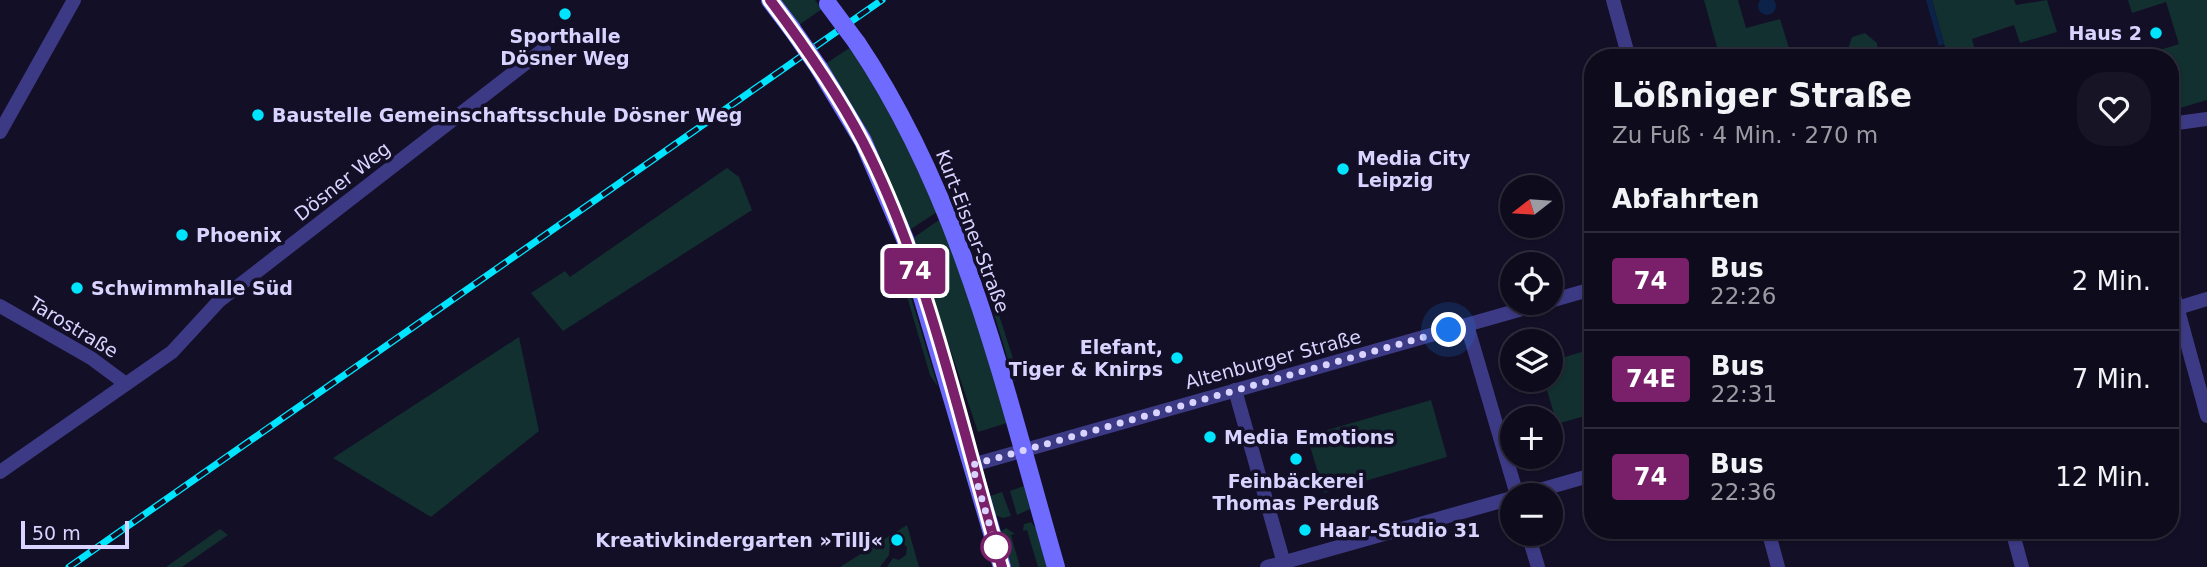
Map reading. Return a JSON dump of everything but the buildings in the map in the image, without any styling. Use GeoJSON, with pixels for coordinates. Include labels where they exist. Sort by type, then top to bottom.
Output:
{"type":"FeatureCollection","features":[{"type":"Feature","properties":{"kind":"main road"},"geometry":{"type":"LineString","coordinates":[[770,0],[819,68],[863,141],[895,213],[931,321],[1002,567]]}},
{"type":"Feature","properties":{"kind":"main road","name":"Kurt-Eisner-Straße"},"geometry":{"type":"LineString","coordinates":[[827,2],[879,76],[920,151],[946,209],[991,341],[1056,567]]}},
{"type":"Feature","properties":{"kind":"street"},"geometry":{"type":"LineString","coordinates":[[0,132],[74,0]]}},
{"type":"Feature","properties":{"kind":"street"},"geometry":{"type":"LineString","coordinates":[[1613,0],[1627,49]]}},
{"type":"Feature","properties":{"kind":"street","name":"Dösner Weg"},"geometry":{"type":"LineString","coordinates":[[0,472],[172,352],[219,300],[544,49]]}},
{"type":"Feature","properties":{"kind":"street"},"geometry":{"type":"LineString","coordinates":[[2179,123],[2207,119]]}},
{"type":"Feature","properties":{"kind":"street"},"geometry":{"type":"LineString","coordinates":[[1563,297],[1584,291]]}},
{"type":"Feature","properties":{"kind":"street"},"geometry":{"type":"LineString","coordinates":[[2179,307],[2207,299]]}},
{"type":"Feature","properties":{"kind":"street","name":"Tarostraße"},"geometry":{"type":"LineString","coordinates":[[0,306],[91,358],[126,384]]}},
{"type":"Feature","properties":{"kind":"street","name":"Altenburger Straße"},"geometry":{"type":"LineString","coordinates":[[972,465],[1502,315]]}},
{"type":"Feature","properties":{"kind":"street"},"geometry":{"type":"LineString","coordinates":[[1467,325],[1515,483]]}},
{"type":"Feature","properties":{"kind":"street"},"geometry":{"type":"LineString","coordinates":[[2179,325],[2207,416]]}},
{"type":"Feature","properties":{"kind":"street"},"geometry":{"type":"LineString","coordinates":[[1235,390],[1285,565]]}},
{"type":"Feature","properties":{"kind":"street"},"geometry":{"type":"LineString","coordinates":[[1563,483],[1584,477]]}},
{"type":"Feature","properties":{"kind":"street"},"geometry":{"type":"LineString","coordinates":[[1267,567],[1285,565],[1500,502]]}},
{"type":"Feature","properties":{"kind":"street"},"geometry":{"type":"LineString","coordinates":[[1770,539],[1778,567]]}},
{"type":"Feature","properties":{"kind":"street"},"geometry":{"type":"LineString","coordinates":[[2014,539],[2022,567]]}},
{"type":"Feature","properties":{"kind":"street"},"geometry":{"type":"LineString","coordinates":[[1532,546],[1538,567]]}},
{"type":"Feature","properties":{"kind":"green space"},"geometry":{"type":"Polygon","coordinates":[[[779,0],[815,0],[822,9],[799,25],[779,0]]]}},
{"type":"Feature","properties":{"kind":"green space"},"geometry":{"type":"Polygon","coordinates":[[[1704,0],[1738,0],[1746,28],[1780,19],[1789,48],[1786,49],[1718,49],[1704,0]]]}},
{"type":"Feature","properties":{"kind":"green space"},"geometry":{"type":"Polygon","coordinates":[[[1932,0],[2014,0],[2016,5],[2047,0],[2057,32],[2020,43],[2014,25],[1972,39],[1975,49],[1946,49],[1932,0]]]}},
{"type":"Feature","properties":{"kind":"green space"},"geometry":{"type":"Polygon","coordinates":[[[2128,0],[2207,0],[2207,100],[2179,106],[2179,49],[2163,49],[2179,44],[2166,2],[2132,13],[2128,0]]]}},
{"type":"Feature","properties":{"kind":"green space"},"geometry":{"type":"Polygon","coordinates":[[[1865,33],[1877,43],[1878,49],[1848,49],[1852,37],[1865,33]]]}},
{"type":"Feature","properties":{"kind":"green space"},"geometry":{"type":"Polygon","coordinates":[[[851,47],[873,81],[940,210],[909,230],[864,129],[825,64],[851,47]]]}},
{"type":"Feature","properties":{"kind":"green space"},"geometry":{"type":"Polygon","coordinates":[[[727,168],[739,177],[752,210],[563,331],[531,293],[565,271],[570,277],[727,168]]]}},
{"type":"Feature","properties":{"kind":"green space"},"geometry":{"type":"Polygon","coordinates":[[[942,218],[966,285],[1007,423],[978,432],[913,238],[942,218]]]}},
{"type":"Feature","properties":{"kind":"green space"},"geometry":{"type":"Polygon","coordinates":[[[977,246],[1016,368],[1015,383],[974,247],[977,246]]]}},
{"type":"Feature","properties":{"kind":"green space"},"geometry":{"type":"Polygon","coordinates":[[[903,271],[938,387],[930,375],[903,283],[903,271]]]}},
{"type":"Feature","properties":{"kind":"green space"},"geometry":{"type":"Polygon","coordinates":[[[519,337],[539,431],[431,517],[333,458],[519,337]]]}},
{"type":"Feature","properties":{"kind":"green space"},"geometry":{"type":"Polygon","coordinates":[[[1584,351],[1584,416],[1563,422],[1563,406],[1552,406],[1548,392],[1563,392],[1563,357],[1584,351]]]}},
{"type":"Feature","properties":{"kind":"green space"},"geometry":{"type":"Polygon","coordinates":[[[1431,400],[1447,457],[1324,493],[1307,436],[1431,400]]]}},
{"type":"Feature","properties":{"kind":"green space"},"geometry":{"type":"Polygon","coordinates":[[[1024,486],[1030,509],[1017,515],[1010,491],[1024,486]]]}},
{"type":"Feature","properties":{"kind":"green space"},"geometry":{"type":"Polygon","coordinates":[[[1002,492],[1011,516],[1003,518],[995,515],[990,496],[1002,492]]]}},
{"type":"Feature","properties":{"kind":"green space"},"geometry":{"type":"Polygon","coordinates":[[[1031,522],[1037,530],[1048,567],[1038,567],[1027,530],[1023,531],[1024,524],[1031,522]]]}},
{"type":"Feature","properties":{"kind":"green space","name":"Kreativkindergarten »Tillj«"},"geometry":{"type":"Polygon","coordinates":[[[907,525],[919,567],[887,567],[893,558],[899,560],[906,555],[907,547],[900,540],[890,545],[889,555],[880,567],[840,567],[907,525]]]}},
{"type":"Feature","properties":{"kind":"green space"},"geometry":{"type":"Polygon","coordinates":[[[1006,528],[1015,534],[1011,535],[1020,567],[1010,567],[1000,532],[1006,528]]]}},
{"type":"Feature","properties":{"kind":"green space"},"geometry":{"type":"Polygon","coordinates":[[[220,529],[228,535],[182,567],[166,567],[220,529]]]}},
{"type":"Feature","properties":{"kind":"water"},"geometry":{"type":"Polygon","coordinates":[[[1762,-1],[1772,-1],[1775,3],[1773,12],[1767,15],[1761,12],[1758,6],[1762,-1]]]}},
{"type":"Feature","properties":{"kind":"water"},"geometry":{"type":"Polygon","coordinates":[[[1926,0],[1932,0],[1944,44],[1939,46],[1926,0]]]}},
{"type":"Feature","properties":{"kind":"railway"},"geometry":{"type":"LineString","coordinates":[[69,567],[882,0]]}},
{"type":"Feature","properties":{"kind":"bus line","name":"74"},"geometry":{"type":"LineString","coordinates":[[770,0],[839,100],[863,141],[895,213],[931,321],[1002,567]]}},
{"type":"Feature","properties":{"kind":"place","name":"Sporthalle Dösner Weg"},"geometry":{"type":"Point","coordinates":[565,14]}},
{"type":"Feature","properties":{"kind":"place","name":"Haus 2"},"geometry":{"type":"Point","coordinates":[2156,33]}},
{"type":"Feature","properties":{"kind":"place","name":"Baustelle Gemeinschaftsschule Dösner Weg"},"geometry":{"type":"Point","coordinates":[258,115]}},
{"type":"Feature","properties":{"kind":"place","name":"Media City Leipzig"},"geometry":{"type":"Point","coordinates":[1343,169]}},
{"type":"Feature","properties":{"kind":"place","name":"Phoenix"},"geometry":{"type":"Point","coordinates":[182,235]}},
{"type":"Feature","properties":{"kind":"place","name":"Schwimmhalle Süd"},"geometry":{"type":"Point","coordinates":[77,288]}},
{"type":"Feature","properties":{"kind":"place","name":"Elefant, Tiger & Knirps"},"geometry":{"type":"Point","coordinates":[1177,358]}},
{"type":"Feature","properties":{"kind":"place","name":"Media Emotions"},"geometry":{"type":"Point","coordinates":[1210,437]}},
{"type":"Feature","properties":{"kind":"place","name":"Feinbäckerei Thomas Perduß"},"geometry":{"type":"Point","coordinates":[1296,459]}},
{"type":"Feature","properties":{"kind":"place","name":"Haar-Studio 31"},"geometry":{"type":"Point","coordinates":[1305,530]}},
{"type":"Feature","properties":{"kind":"place","name":"Kreativkindergarten »Tillj«"},"geometry":{"type":"Point","coordinates":[897,540]}},
{"type":"Feature","properties":{"kind":"route"},"geometry":{"type":"LineString","coordinates":[[996,547],[972,465],[1449,330]]}}]}
